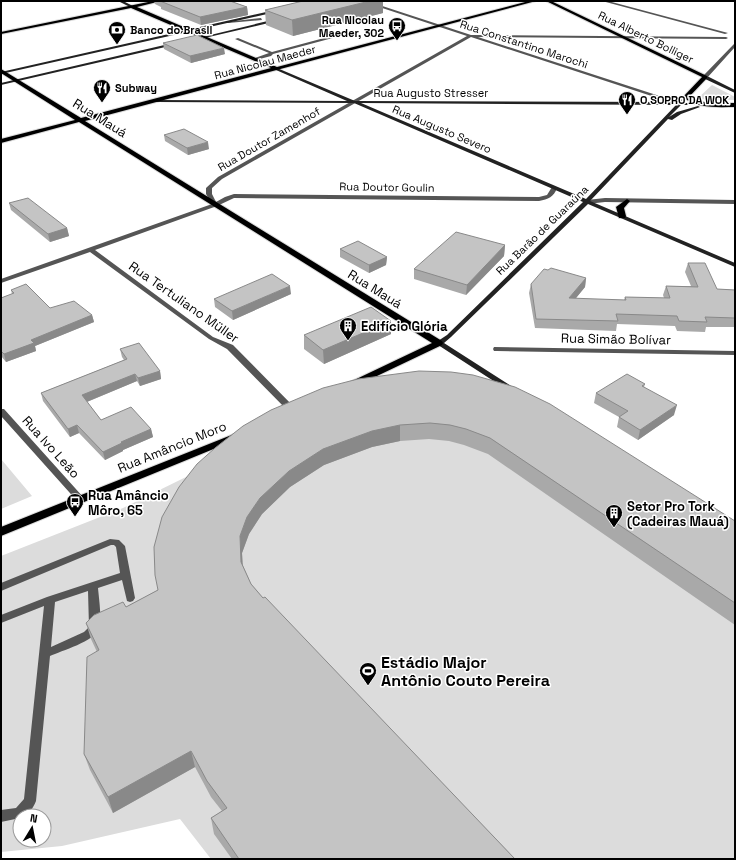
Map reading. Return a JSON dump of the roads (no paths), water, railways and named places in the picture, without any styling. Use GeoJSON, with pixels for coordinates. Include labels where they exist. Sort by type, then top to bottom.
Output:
{"type":"FeatureCollection","features":[{"type":"Feature","properties":{"kind":"main road"},"geometry":{"type":"LineString","coordinates":[[1,33],[159,1]]}},
{"type":"Feature","properties":{"kind":"main road","name":"Rua Nicolau Maeder"},"geometry":{"type":"LineString","coordinates":[[1,142],[534,1]]}},
{"type":"Feature","properties":{"kind":"main road","name":"Rua Alberto Bolliger"},"geometry":{"type":"LineString","coordinates":[[548,1],[705,77]]}},
{"type":"Feature","properties":{"kind":"main road","name":"Rua Augusto Severo"},"geometry":{"type":"LineString","coordinates":[[133,6],[277,69]]}},
{"type":"Feature","properties":{"kind":"main road","name":"Rua Mauá"},"geometry":{"type":"LineString","coordinates":[[2,72],[439,343]]}},
{"type":"Feature","properties":{"kind":"main road","name":"Rua Barão de Guaraúna"},"geometry":{"type":"LineString","coordinates":[[686,97],[705,77]]}},
{"type":"Feature","properties":{"kind":"main road","name":"Rua Augusto Stresser"},"geometry":{"type":"LineString","coordinates":[[686,97],[694,102],[706,104],[735,105]]}},
{"type":"Feature","properties":{"kind":"main road"},"geometry":{"type":"LineString","coordinates":[[622,216],[620,207],[627,201]]}},
{"type":"Feature","properties":{"kind":"main road"},"geometry":{"type":"LineString","coordinates":[[343,389],[439,343]]}},
{"type":"Feature","properties":{"kind":"main road"},"geometry":{"type":"LineString","coordinates":[[281,418],[298,411]]}},
{"type":"Feature","properties":{"kind":"main road","name":"Rua Amâncio Moro"},"geometry":{"type":"LineString","coordinates":[[1,532],[246,432]]}},
{"type":"Feature","properties":{"kind":"street","name":"Rua Augusto Severo"},"geometry":{"type":"LineString","coordinates":[[120,1],[133,6]]}},
{"type":"Feature","properties":{"kind":"street","name":"Rua Constantino Marochi"},"geometry":{"type":"LineString","coordinates":[[363,1],[679,104]]}},
{"type":"Feature","properties":{"kind":"street"},"geometry":{"type":"LineString","coordinates":[[604,1],[726,36],[734,42]]}},
{"type":"Feature","properties":{"kind":"street"},"geometry":{"type":"LineString","coordinates":[[2,72],[279,10]]}},
{"type":"Feature","properties":{"kind":"street"},"geometry":{"type":"LineString","coordinates":[[228,22],[261,19]]}},
{"type":"Feature","properties":{"kind":"street"},"geometry":{"type":"LineString","coordinates":[[189,41],[282,19]]}},
{"type":"Feature","properties":{"kind":"street"},"geometry":{"type":"LineString","coordinates":[[256,59],[272,53],[354,31]]}},
{"type":"Feature","properties":{"kind":"street"},"geometry":{"type":"LineString","coordinates":[[470,36],[726,36],[733,32]]}},
{"type":"Feature","properties":{"kind":"street","name":"Rua Doutor Zamenhof"},"geometry":{"type":"LineString","coordinates":[[215,205],[209,194],[209,188],[220,178],[470,36]]}},
{"type":"Feature","properties":{"kind":"street"},"geometry":{"type":"LineString","coordinates":[[237,39],[272,53]]}},
{"type":"Feature","properties":{"kind":"street"},"geometry":{"type":"LineString","coordinates":[[1,84],[181,42]]}},
{"type":"Feature","properties":{"kind":"street","name":"Rua Barão de Guaraúna"},"geometry":{"type":"LineString","coordinates":[[705,77],[734,42]]}},
{"type":"Feature","properties":{"kind":"street","name":"Rua Augusto Severo"},"geometry":{"type":"LineString","coordinates":[[277,69],[735,265]]}},
{"type":"Feature","properties":{"kind":"street","name":"Rua Alberto Bolliger"},"geometry":{"type":"LineString","coordinates":[[705,77],[735,92]]}},
{"type":"Feature","properties":{"kind":"street"},"geometry":{"type":"LineString","coordinates":[[700,83],[711,83],[724,86]]}},
{"type":"Feature","properties":{"kind":"street","name":"Rua Barão de Guaraúna"},"geometry":{"type":"LineString","coordinates":[[439,343],[449,336],[588,202],[686,97]]}},
{"type":"Feature","properties":{"kind":"street","name":"Rua Augusto Stresser"},"geometry":{"type":"LineString","coordinates":[[156,101],[706,104]]}},
{"type":"Feature","properties":{"kind":"street","name":"Rua Barão de Guaraúna"},"geometry":{"type":"LineString","coordinates":[[657,128],[679,113],[706,104]]}},
{"type":"Feature","properties":{"kind":"street","name":"Rua Doutor Goulin"},"geometry":{"type":"LineString","coordinates":[[215,205],[227,198],[244,196],[539,200],[550,196],[554,188]]}},
{"type":"Feature","properties":{"kind":"street"},"geometry":{"type":"LineString","coordinates":[[588,202],[735,202]]}},
{"type":"Feature","properties":{"kind":"street"},"geometry":{"type":"LineString","coordinates":[[1,281],[215,205]]}},
{"type":"Feature","properties":{"kind":"street","name":"Rua Tertuliano Müller"},"geometry":{"type":"LineString","coordinates":[[90,249],[211,338],[230,347],[298,411]]}},
{"type":"Feature","properties":{"kind":"street","name":"Rua Mauá"},"geometry":{"type":"LineString","coordinates":[[439,343],[521,395]]}},
{"type":"Feature","properties":{"kind":"street","name":"Rua Simão Bolívar"},"geometry":{"type":"LineString","coordinates":[[497,349],[735,353]]}},
{"type":"Feature","properties":{"kind":"street","name":"Rua Ivo Leão"},"geometry":{"type":"LineString","coordinates":[[1,411],[81,500]]}},
{"type":"Feature","properties":{"kind":"street"},"geometry":{"type":"LineString","coordinates":[[1,587],[110,542],[116,542],[120,546],[130,598]]}},
{"type":"Feature","properties":{"kind":"street"},"geometry":{"type":"LineString","coordinates":[[1,619],[50,600],[125,575]]}},
{"type":"Feature","properties":{"kind":"street"},"geometry":{"type":"LineString","coordinates":[[44,654],[88,635],[94,629],[93,586]]}},
{"type":"Feature","properties":{"kind":"street"},"geometry":{"type":"LineString","coordinates":[[1,816],[18,814],[26,808],[30,801],[50,600]]}},
{"type":"Feature","properties":{"kind":"place","name":"Rua Nicolau Maeder, 302"},"geometry":{"type":"Point","coordinates":[397,41]}},
{"type":"Feature","properties":{"kind":"place","name":"Banco do Brasil"},"geometry":{"type":"Point","coordinates":[117,45]}},
{"type":"Feature","properties":{"kind":"place","name":"Subway"},"geometry":{"type":"Point","coordinates":[102,103]}},
{"type":"Feature","properties":{"kind":"place","name":"O SOPRO DA WOK"},"geometry":{"type":"Point","coordinates":[627,115]}},
{"type":"Feature","properties":{"kind":"place","name":"Edifício Glória"},"geometry":{"type":"Point","coordinates":[348,341]}},
{"type":"Feature","properties":{"kind":"place","name":"Rua Amâncio Môro, 65"},"geometry":{"type":"Point","coordinates":[75,517]}},
{"type":"Feature","properties":{"kind":"place","name":"Setor Pro Tork (Cadeiras Mauá)"},"geometry":{"type":"Point","coordinates":[614,528]}},
{"type":"Feature","properties":{"kind":"place","name":"Estádio Major Antônio Couto Pereira"},"geometry":{"type":"Point","coordinates":[368,686]}}]}
